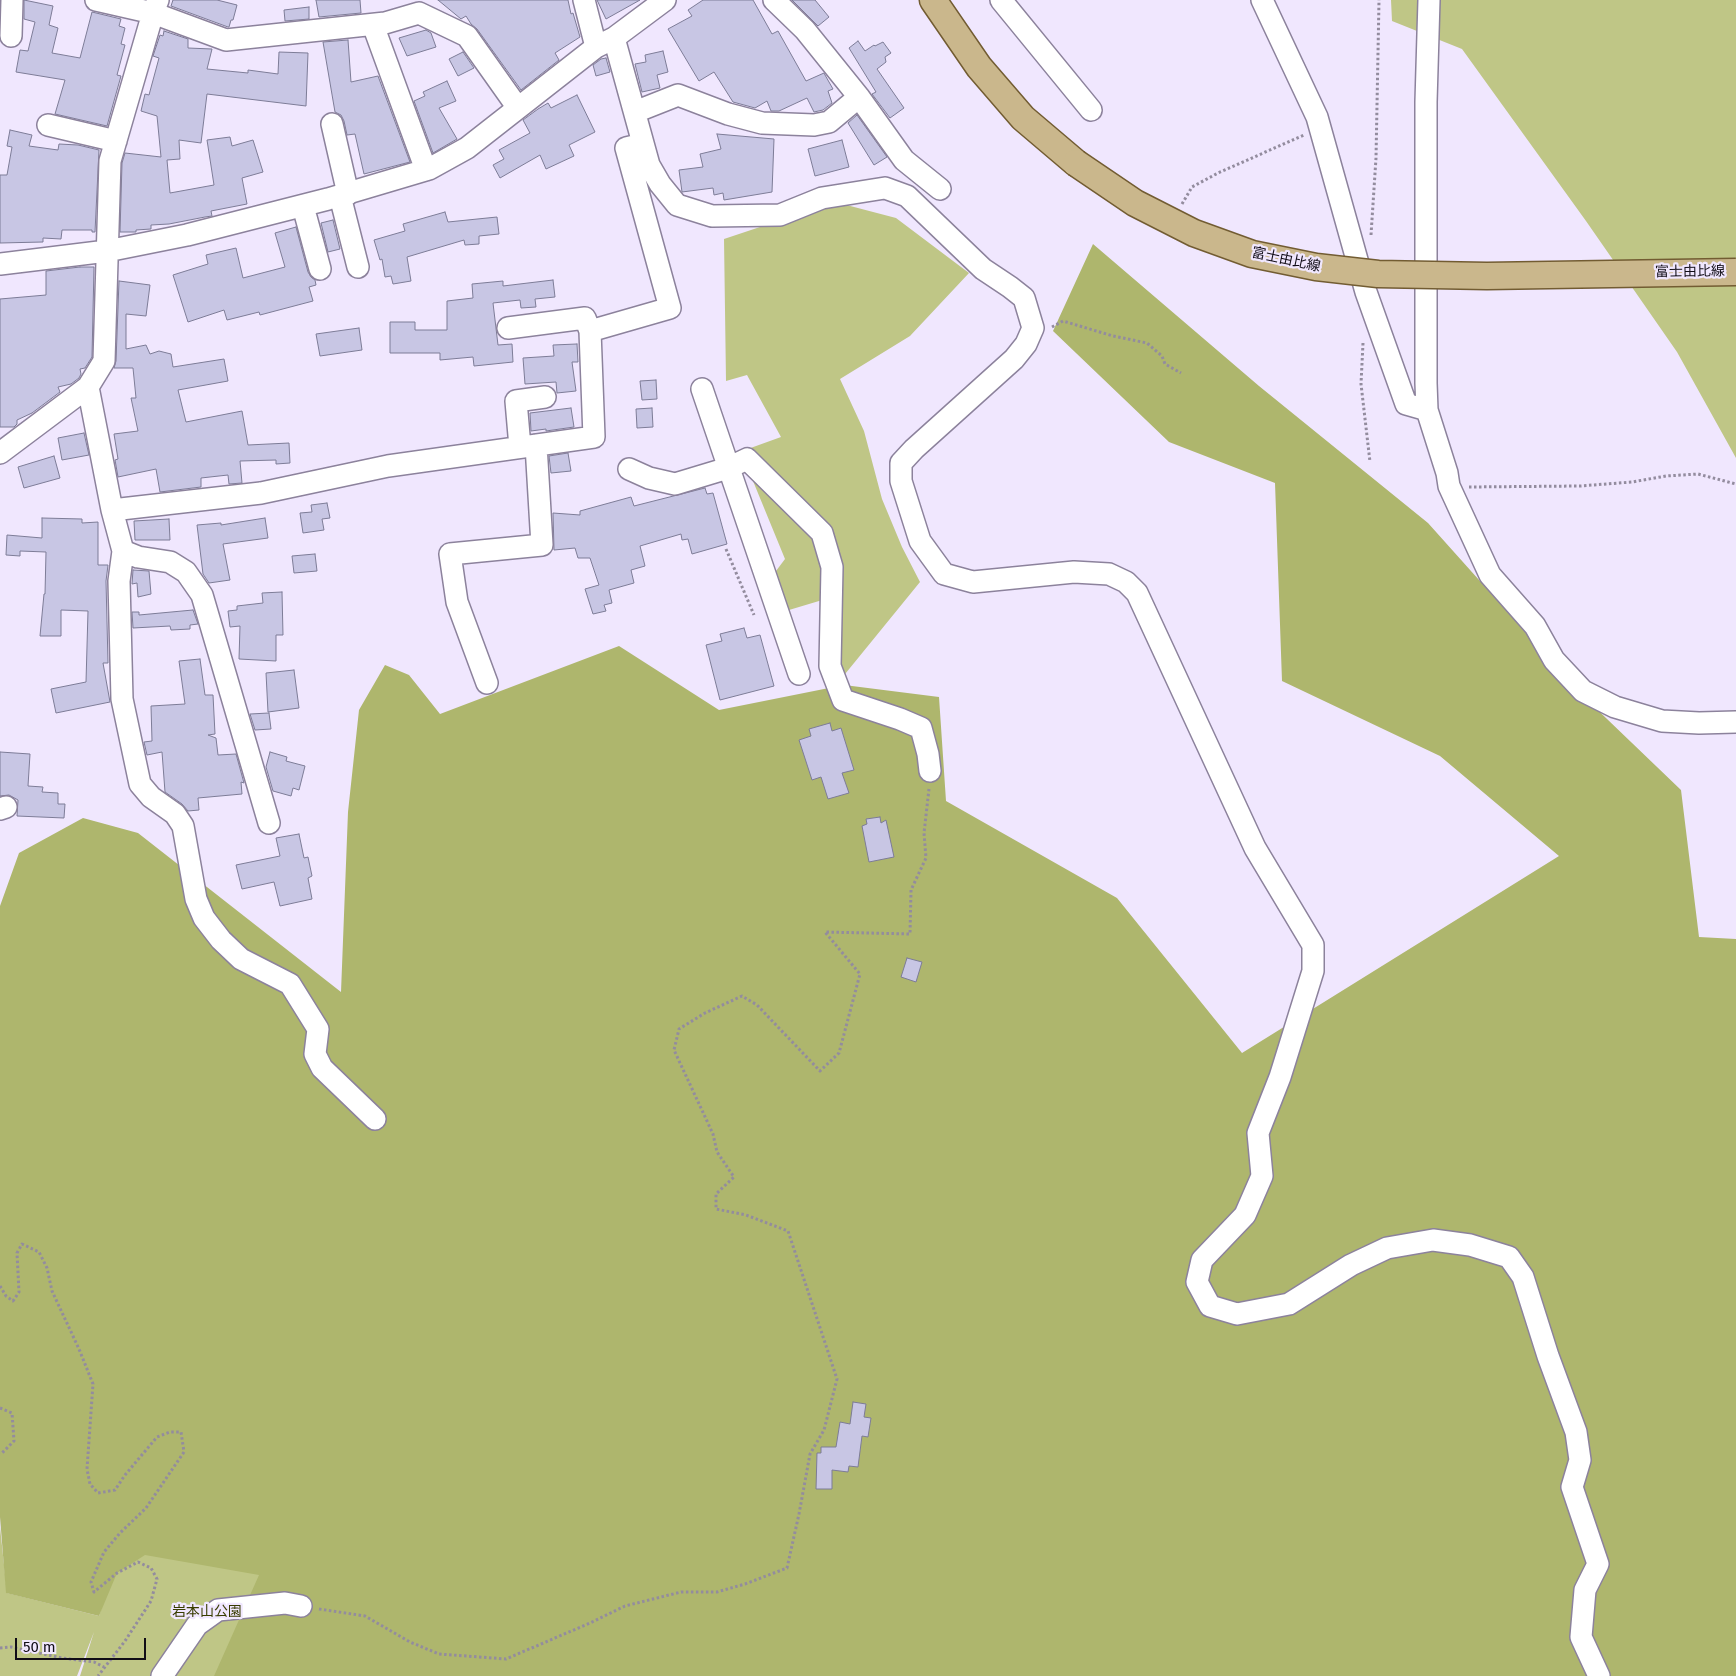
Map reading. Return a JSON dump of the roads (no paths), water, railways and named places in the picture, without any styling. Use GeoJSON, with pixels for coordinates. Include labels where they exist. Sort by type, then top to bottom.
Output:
{"type":"FeatureCollection","features":[{"type":"Feature","properties":{"kind":"main road","name":"富士由比線"},"geometry":{"type":"LineString","coordinates":[[933,0],[979,67],[1023,118],[1076,163],[1135,203],[1194,233],[1252,254],[1316,268],[1378,274],[1487,276],[1736,272]]}},
{"type":"Feature","properties":{"kind":"street"},"geometry":{"type":"LineString","coordinates":[[11,36],[12,0]]}},
{"type":"Feature","properties":{"kind":"street"},"geometry":{"type":"LineString","coordinates":[[96,0],[155,6],[226,40],[385,23],[420,13],[467,36],[518,108]]}},
{"type":"Feature","properties":{"kind":"street"},"geometry":{"type":"LineString","coordinates":[[584,0],[635,112],[649,165],[660,184],[677,205],[712,216],[780,215],[822,198],[885,188],[907,196],[983,269],[1024,298],[1033,328],[1026,344],[1014,360],[914,449],[901,463],[901,481],[920,541],[944,574],[974,582],[1074,572],[1109,574],[1126,582],[1137,594],[1255,848],[1313,945],[1313,971],[1280,1077],[1258,1133],[1262,1176],[1245,1215],[1202,1260],[1197,1282],[1210,1306],[1237,1314],[1289,1304],[1351,1265],[1387,1248],[1433,1240],[1470,1245],[1509,1257],[1523,1277],[1548,1356],[1576,1432],[1580,1460],[1572,1487],[1598,1564],[1585,1590],[1581,1637],[1599,1676]]}},
{"type":"Feature","properties":{"kind":"street"},"geometry":{"type":"LineString","coordinates":[[0,264],[107,251],[187,235],[344,195],[426,170],[468,148],[518,108],[665,0]]}},
{"type":"Feature","properties":{"kind":"street"},"geometry":{"type":"LineString","coordinates":[[774,0],[805,30],[859,97],[904,160],[940,189]]}},
{"type":"Feature","properties":{"kind":"street"},"geometry":{"type":"LineString","coordinates":[[1001,0],[1091,110]]}},
{"type":"Feature","properties":{"kind":"street"},"geometry":{"type":"LineString","coordinates":[[1262,0],[1317,117],[1366,292],[1406,404],[1427,410]]}},
{"type":"Feature","properties":{"kind":"street"},"geometry":{"type":"LineString","coordinates":[[1428,0],[1425,131],[1427,410],[1447,473],[1448,486],[1490,575],[1535,626],[1554,660],[1582,691],[1614,707],[1662,721],[1736,722]]}},
{"type":"Feature","properties":{"kind":"street"},"geometry":{"type":"LineString","coordinates":[[0,453],[88,387],[104,360],[110,161],[155,6]]}},
{"type":"Feature","properties":{"kind":"street"},"geometry":{"type":"LineString","coordinates":[[373,24],[426,170]]}},
{"type":"Feature","properties":{"kind":"street"},"geometry":{"type":"LineString","coordinates":[[635,112],[678,95],[728,114],[762,123],[814,125],[828,122],[859,97]]}},
{"type":"Feature","properties":{"kind":"street"},"geometry":{"type":"LineString","coordinates":[[332,124],[358,267]]}},
{"type":"Feature","properties":{"kind":"street"},"geometry":{"type":"LineString","coordinates":[[48,125],[116,141]]}},
{"type":"Feature","properties":{"kind":"street"},"geometry":{"type":"LineString","coordinates":[[590,331],[670,308],[626,148],[643,144]]}},
{"type":"Feature","properties":{"kind":"street"},"geometry":{"type":"LineString","coordinates":[[303,206],[320,268]]}},
{"type":"Feature","properties":{"kind":"street"},"geometry":{"type":"LineString","coordinates":[[112,510],[261,493],[388,466],[594,437],[590,331],[585,318],[508,328]]}},
{"type":"Feature","properties":{"kind":"street"},"geometry":{"type":"LineString","coordinates":[[88,387],[122,551],[119,581],[122,699],[140,784],[151,797],[175,814],[183,826],[196,899],[204,918],[221,940],[241,959],[290,984],[318,1029],[315,1054],[322,1068],[375,1119]]}},
{"type":"Feature","properties":{"kind":"street"},"geometry":{"type":"LineString","coordinates":[[702,389],[799,674]]}},
{"type":"Feature","properties":{"kind":"street"},"geometry":{"type":"LineString","coordinates":[[487,683],[457,602],[450,554],[542,545],[528,446],[516,401],[545,397]]}},
{"type":"Feature","properties":{"kind":"street"},"geometry":{"type":"LineString","coordinates":[[629,468],[649,478],[675,484],[728,468],[747,459],[822,533],[832,568],[830,666],[843,700],[921,728],[928,754],[930,771]]}},
{"type":"Feature","properties":{"kind":"street"},"geometry":{"type":"LineString","coordinates":[[122,551],[138,557],[170,562],[186,572],[202,595],[269,823]]}},
{"type":"Feature","properties":{"kind":"street"},"geometry":{"type":"LineString","coordinates":[[162,1676],[197,1625],[218,1610],[285,1603],[301,1606]]}},
{"type":"Feature","properties":{"kind":"park label","name":"岩本山公園"},"geometry":{"type":"Point","coordinates":[207,1612]}}]}
